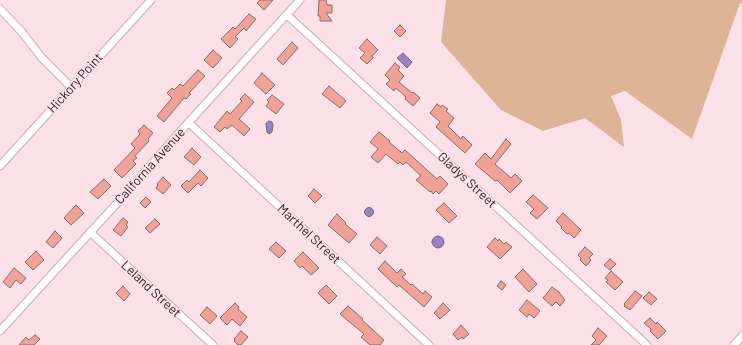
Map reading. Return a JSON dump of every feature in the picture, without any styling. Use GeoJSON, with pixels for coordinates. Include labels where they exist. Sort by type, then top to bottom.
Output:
{"type":"FeatureCollection","features":[{"type":"Feature","properties":{"kind":"street"},"geometry":{"type":"LineString","coordinates":[[140,0],[148,3]]}},
{"type":"Feature","properties":{"kind":"street","name":"California Avenue"},"geometry":{"type":"LineString","coordinates":[[0,331],[300,0]]}},
{"type":"Feature","properties":{"kind":"street","name":"Hickory Point"},"geometry":{"type":"LineString","coordinates":[[0,166],[148,3]]}},
{"type":"Feature","properties":{"kind":"street"},"geometry":{"type":"LineString","coordinates":[[0,9],[22,31],[42,58],[71,87]]}},
{"type":"Feature","properties":{"kind":"street","name":"Gladys Street"},"geometry":{"type":"LineString","coordinates":[[287,15],[647,345]]}},
{"type":"Feature","properties":{"kind":"street","name":"Marthel Street"},"geometry":{"type":"LineString","coordinates":[[189,123],[429,345]]}},
{"type":"Feature","properties":{"kind":"street","name":"Leland Street"},"geometry":{"type":"LineString","coordinates":[[90,232],[213,345]]}},
{"type":"Feature","properties":{"kind":"street"},"geometry":{"type":"LineString","coordinates":[[734,345],[742,336]]}},
{"type":"Feature","properties":{"kind":"shaded area"},"geometry":{"type":"Polygon","coordinates":[[[446,0],[742,0],[742,4],[740,3],[692,139],[625,91],[611,96],[621,120],[624,147],[585,118],[543,131],[501,110],[441,42],[446,0]]]}},
{"type":"Feature","properties":{"kind":"shaded area"},"geometry":{"type":"Polygon","coordinates":[[[403,53],[412,62],[407,68],[397,58],[403,53]]]}},
{"type":"Feature","properties":{"kind":"shaded area"},"geometry":{"type":"Polygon","coordinates":[[[269,121],[272,122],[273,125],[272,132],[269,134],[267,132],[266,123],[269,121]]]}},
{"type":"Feature","properties":{"kind":"shaded area"},"geometry":{"type":"Polygon","coordinates":[[[367,208],[371,208],[373,212],[371,216],[367,216],[365,214],[365,210],[367,208]]]}},
{"type":"Feature","properties":{"kind":"shaded area"},"geometry":{"type":"Polygon","coordinates":[[[438,236],[442,238],[444,242],[442,246],[438,248],[434,246],[432,242],[434,238],[438,236]]]}},
{"type":"Feature","properties":{"kind":"building"},"geometry":{"type":"Polygon","coordinates":[[[260,0],[273,0],[264,10],[257,3],[260,0]]]}},
{"type":"Feature","properties":{"kind":"building"},"geometry":{"type":"Polygon","coordinates":[[[319,0],[326,0],[327,5],[332,5],[332,13],[326,13],[332,21],[320,21],[320,16],[318,16],[319,0]]]}},
{"type":"Feature","properties":{"kind":"building"},"geometry":{"type":"Polygon","coordinates":[[[249,14],[256,19],[246,31],[244,28],[235,37],[238,39],[230,48],[221,39],[233,27],[235,29],[249,14]]]}},
{"type":"Feature","properties":{"kind":"building"},"geometry":{"type":"Polygon","coordinates":[[[400,25],[406,31],[400,37],[394,31],[400,25]]]}},
{"type":"Feature","properties":{"kind":"building"},"geometry":{"type":"Polygon","coordinates":[[[367,39],[378,50],[367,64],[360,58],[365,53],[359,48],[367,39]]]}},
{"type":"Feature","properties":{"kind":"building"},"geometry":{"type":"Polygon","coordinates":[[[292,42],[298,48],[283,65],[277,59],[292,42]]]}},
{"type":"Feature","properties":{"kind":"building"},"geometry":{"type":"Polygon","coordinates":[[[213,50],[222,58],[213,68],[204,60],[213,50]]]}},
{"type":"Feature","properties":{"kind":"building"},"geometry":{"type":"Polygon","coordinates":[[[395,63],[400,67],[398,70],[404,76],[399,82],[420,98],[413,106],[396,88],[394,91],[386,84],[390,80],[385,75],[395,63]]]}},
{"type":"Feature","properties":{"kind":"building"},"geometry":{"type":"Polygon","coordinates":[[[198,70],[205,76],[189,93],[191,94],[186,99],[184,98],[164,122],[157,116],[172,98],[167,93],[172,88],[174,90],[180,84],[183,86],[198,70]]]}},
{"type":"Feature","properties":{"kind":"building"},"geometry":{"type":"Polygon","coordinates":[[[262,73],[275,85],[266,94],[254,83],[262,73]]]}},
{"type":"Feature","properties":{"kind":"building"},"geometry":{"type":"Polygon","coordinates":[[[329,86],[346,101],[340,108],[322,94],[329,86]]]}},
{"type":"Feature","properties":{"kind":"building"},"geometry":{"type":"Polygon","coordinates":[[[245,94],[254,102],[239,119],[250,129],[244,136],[232,125],[227,129],[225,127],[220,132],[214,127],[227,111],[230,114],[242,101],[240,99],[245,94]]]}},
{"type":"Feature","properties":{"kind":"building"},"geometry":{"type":"Polygon","coordinates":[[[272,95],[284,104],[276,114],[266,106],[269,102],[267,100],[272,95]]]}},
{"type":"Feature","properties":{"kind":"building"},"geometry":{"type":"Polygon","coordinates":[[[437,104],[448,109],[446,111],[454,118],[448,126],[461,139],[463,136],[472,145],[465,153],[436,127],[440,122],[430,113],[437,104]]]}},
{"type":"Feature","properties":{"kind":"building"},"geometry":{"type":"Polygon","coordinates":[[[144,125],[153,133],[148,139],[149,141],[135,156],[137,158],[133,161],[136,164],[122,178],[114,170],[135,148],[131,144],[140,134],[138,131],[144,125]]]}},
{"type":"Feature","properties":{"kind":"building"},"geometry":{"type":"Polygon","coordinates":[[[379,132],[402,153],[405,150],[437,179],[440,176],[448,184],[439,194],[436,191],[433,194],[416,180],[421,176],[406,162],[403,165],[400,162],[398,164],[386,154],[378,163],[371,157],[378,149],[370,142],[379,132]]]}},
{"type":"Feature","properties":{"kind":"building"},"geometry":{"type":"Polygon","coordinates":[[[506,139],[511,144],[495,164],[511,178],[515,174],[522,181],[510,193],[497,180],[495,181],[475,164],[485,153],[491,159],[506,139]]]}},
{"type":"Feature","properties":{"kind":"building"},"geometry":{"type":"Polygon","coordinates":[[[192,148],[201,157],[194,165],[184,157],[192,148]]]}},
{"type":"Feature","properties":{"kind":"building"},"geometry":{"type":"Polygon","coordinates":[[[200,170],[208,178],[201,186],[198,183],[188,193],[181,186],[187,180],[189,182],[200,170]]]}},
{"type":"Feature","properties":{"kind":"building"},"geometry":{"type":"Polygon","coordinates":[[[163,177],[171,185],[163,194],[156,188],[158,185],[157,184],[163,177]]]}},
{"type":"Feature","properties":{"kind":"building"},"geometry":{"type":"Polygon","coordinates":[[[104,179],[111,186],[98,199],[90,192],[104,179]]]}},
{"type":"Feature","properties":{"kind":"building"},"geometry":{"type":"Polygon","coordinates":[[[314,189],[322,196],[315,203],[308,196],[314,189]]]}},
{"type":"Feature","properties":{"kind":"building"},"geometry":{"type":"Polygon","coordinates":[[[533,195],[548,208],[537,219],[530,213],[534,209],[526,202],[533,195]]]}},
{"type":"Feature","properties":{"kind":"building"},"geometry":{"type":"Polygon","coordinates":[[[146,197],[151,202],[145,208],[140,203],[146,197]]]}},
{"type":"Feature","properties":{"kind":"building"},"geometry":{"type":"Polygon","coordinates":[[[444,203],[457,216],[449,223],[436,210],[444,203]]]}},
{"type":"Feature","properties":{"kind":"building"},"geometry":{"type":"Polygon","coordinates":[[[76,205],[84,213],[71,225],[64,218],[76,205]]]}},
{"type":"Feature","properties":{"kind":"building"},"geometry":{"type":"Polygon","coordinates":[[[563,213],[581,230],[574,238],[569,233],[567,234],[556,221],[563,213]]]}},
{"type":"Feature","properties":{"kind":"building"},"geometry":{"type":"Polygon","coordinates":[[[337,214],[346,223],[345,224],[357,234],[349,243],[328,225],[337,214]]]}},
{"type":"Feature","properties":{"kind":"building"},"geometry":{"type":"Polygon","coordinates":[[[123,218],[128,222],[126,225],[128,227],[121,236],[113,230],[123,218]]]}},
{"type":"Feature","properties":{"kind":"building"},"geometry":{"type":"Polygon","coordinates":[[[155,219],[160,224],[150,233],[145,228],[155,219]]]}},
{"type":"Feature","properties":{"kind":"building"},"geometry":{"type":"Polygon","coordinates":[[[55,231],[62,238],[53,248],[46,242],[55,231]]]}},
{"type":"Feature","properties":{"kind":"building"},"geometry":{"type":"Polygon","coordinates":[[[377,237],[387,246],[380,254],[370,245],[377,237]]]}},
{"type":"Feature","properties":{"kind":"building"},"geometry":{"type":"Polygon","coordinates":[[[495,238],[498,241],[499,239],[504,244],[506,242],[512,247],[500,259],[487,247],[495,238]]]}},
{"type":"Feature","properties":{"kind":"building"},"geometry":{"type":"Polygon","coordinates":[[[276,242],[286,251],[279,258],[269,249],[276,242]]]}},
{"type":"Feature","properties":{"kind":"building"},"geometry":{"type":"Polygon","coordinates":[[[585,247],[593,254],[589,258],[591,260],[586,266],[580,260],[581,258],[578,255],[585,247]]]}},
{"type":"Feature","properties":{"kind":"building"},"geometry":{"type":"Polygon","coordinates":[[[36,251],[44,260],[33,270],[25,262],[36,251]]]}},
{"type":"Feature","properties":{"kind":"building"},"geometry":{"type":"Polygon","coordinates":[[[303,252],[319,268],[311,275],[302,266],[300,268],[294,261],[303,252]]]}},
{"type":"Feature","properties":{"kind":"building"},"geometry":{"type":"Polygon","coordinates":[[[610,259],[616,264],[610,270],[604,265],[610,259]]]}},
{"type":"Feature","properties":{"kind":"building"},"geometry":{"type":"Polygon","coordinates":[[[385,261],[397,273],[401,269],[406,274],[402,277],[423,294],[425,291],[432,297],[424,307],[399,285],[397,287],[378,269],[385,261]]]}},
{"type":"Feature","properties":{"kind":"building"},"geometry":{"type":"Polygon","coordinates":[[[14,268],[26,278],[21,284],[16,280],[10,288],[3,282],[14,268]]]}},
{"type":"Feature","properties":{"kind":"building"},"geometry":{"type":"Polygon","coordinates":[[[523,269],[537,284],[529,292],[515,277],[523,269]]]}},
{"type":"Feature","properties":{"kind":"building"},"geometry":{"type":"Polygon","coordinates":[[[611,271],[623,282],[615,290],[606,282],[608,280],[605,278],[611,271]]]}},
{"type":"Feature","properties":{"kind":"building"},"geometry":{"type":"Polygon","coordinates":[[[501,281],[506,285],[502,290],[497,286],[501,281]]]}},
{"type":"Feature","properties":{"kind":"building"},"geometry":{"type":"Polygon","coordinates":[[[326,285],[337,296],[329,304],[318,293],[326,285]]]}},
{"type":"Feature","properties":{"kind":"building"},"geometry":{"type":"Polygon","coordinates":[[[123,286],[130,294],[124,301],[116,293],[123,286]]]}},
{"type":"Feature","properties":{"kind":"building"},"geometry":{"type":"Polygon","coordinates":[[[552,287],[559,292],[565,300],[560,306],[556,302],[552,306],[543,298],[552,287]]]}},
{"type":"Feature","properties":{"kind":"building"},"geometry":{"type":"Polygon","coordinates":[[[635,291],[642,296],[630,310],[624,306],[624,304],[635,291]]]}},
{"type":"Feature","properties":{"kind":"building"},"geometry":{"type":"Polygon","coordinates":[[[649,292],[657,299],[651,305],[643,298],[649,292]]]}},
{"type":"Feature","properties":{"kind":"building"},"geometry":{"type":"Polygon","coordinates":[[[527,300],[540,311],[534,318],[529,314],[527,317],[519,310],[527,300]]]}},
{"type":"Feature","properties":{"kind":"building"},"geometry":{"type":"Polygon","coordinates":[[[235,303],[239,307],[238,309],[247,317],[240,326],[232,319],[227,325],[220,318],[235,303]]]}},
{"type":"Feature","properties":{"kind":"building"},"geometry":{"type":"Polygon","coordinates":[[[443,303],[450,310],[440,319],[434,313],[443,303]]]}},
{"type":"Feature","properties":{"kind":"building"},"geometry":{"type":"Polygon","coordinates":[[[348,306],[384,340],[380,345],[370,345],[361,337],[364,334],[340,314],[348,306]]]}},
{"type":"Feature","properties":{"kind":"building"},"geometry":{"type":"Polygon","coordinates":[[[207,307],[217,316],[210,324],[200,315],[207,307]]]}},
{"type":"Feature","properties":{"kind":"building"},"geometry":{"type":"Polygon","coordinates":[[[650,318],[656,324],[657,322],[666,331],[658,339],[650,331],[651,329],[644,323],[650,318]]]}},
{"type":"Feature","properties":{"kind":"building"},"geometry":{"type":"Polygon","coordinates":[[[461,325],[469,334],[463,339],[462,337],[458,340],[453,334],[461,325]]]}},
{"type":"Feature","properties":{"kind":"building"},"geometry":{"type":"Polygon","coordinates":[[[598,328],[607,336],[599,345],[591,345],[596,340],[592,336],[598,328]]]}},
{"type":"Feature","properties":{"kind":"building"},"geometry":{"type":"Polygon","coordinates":[[[241,331],[248,337],[241,345],[238,345],[234,339],[241,331]]]}},
{"type":"Feature","properties":{"kind":"building"},"geometry":{"type":"Polygon","coordinates":[[[35,335],[40,339],[34,345],[19,345],[26,337],[29,340],[35,335]]]}}]}
